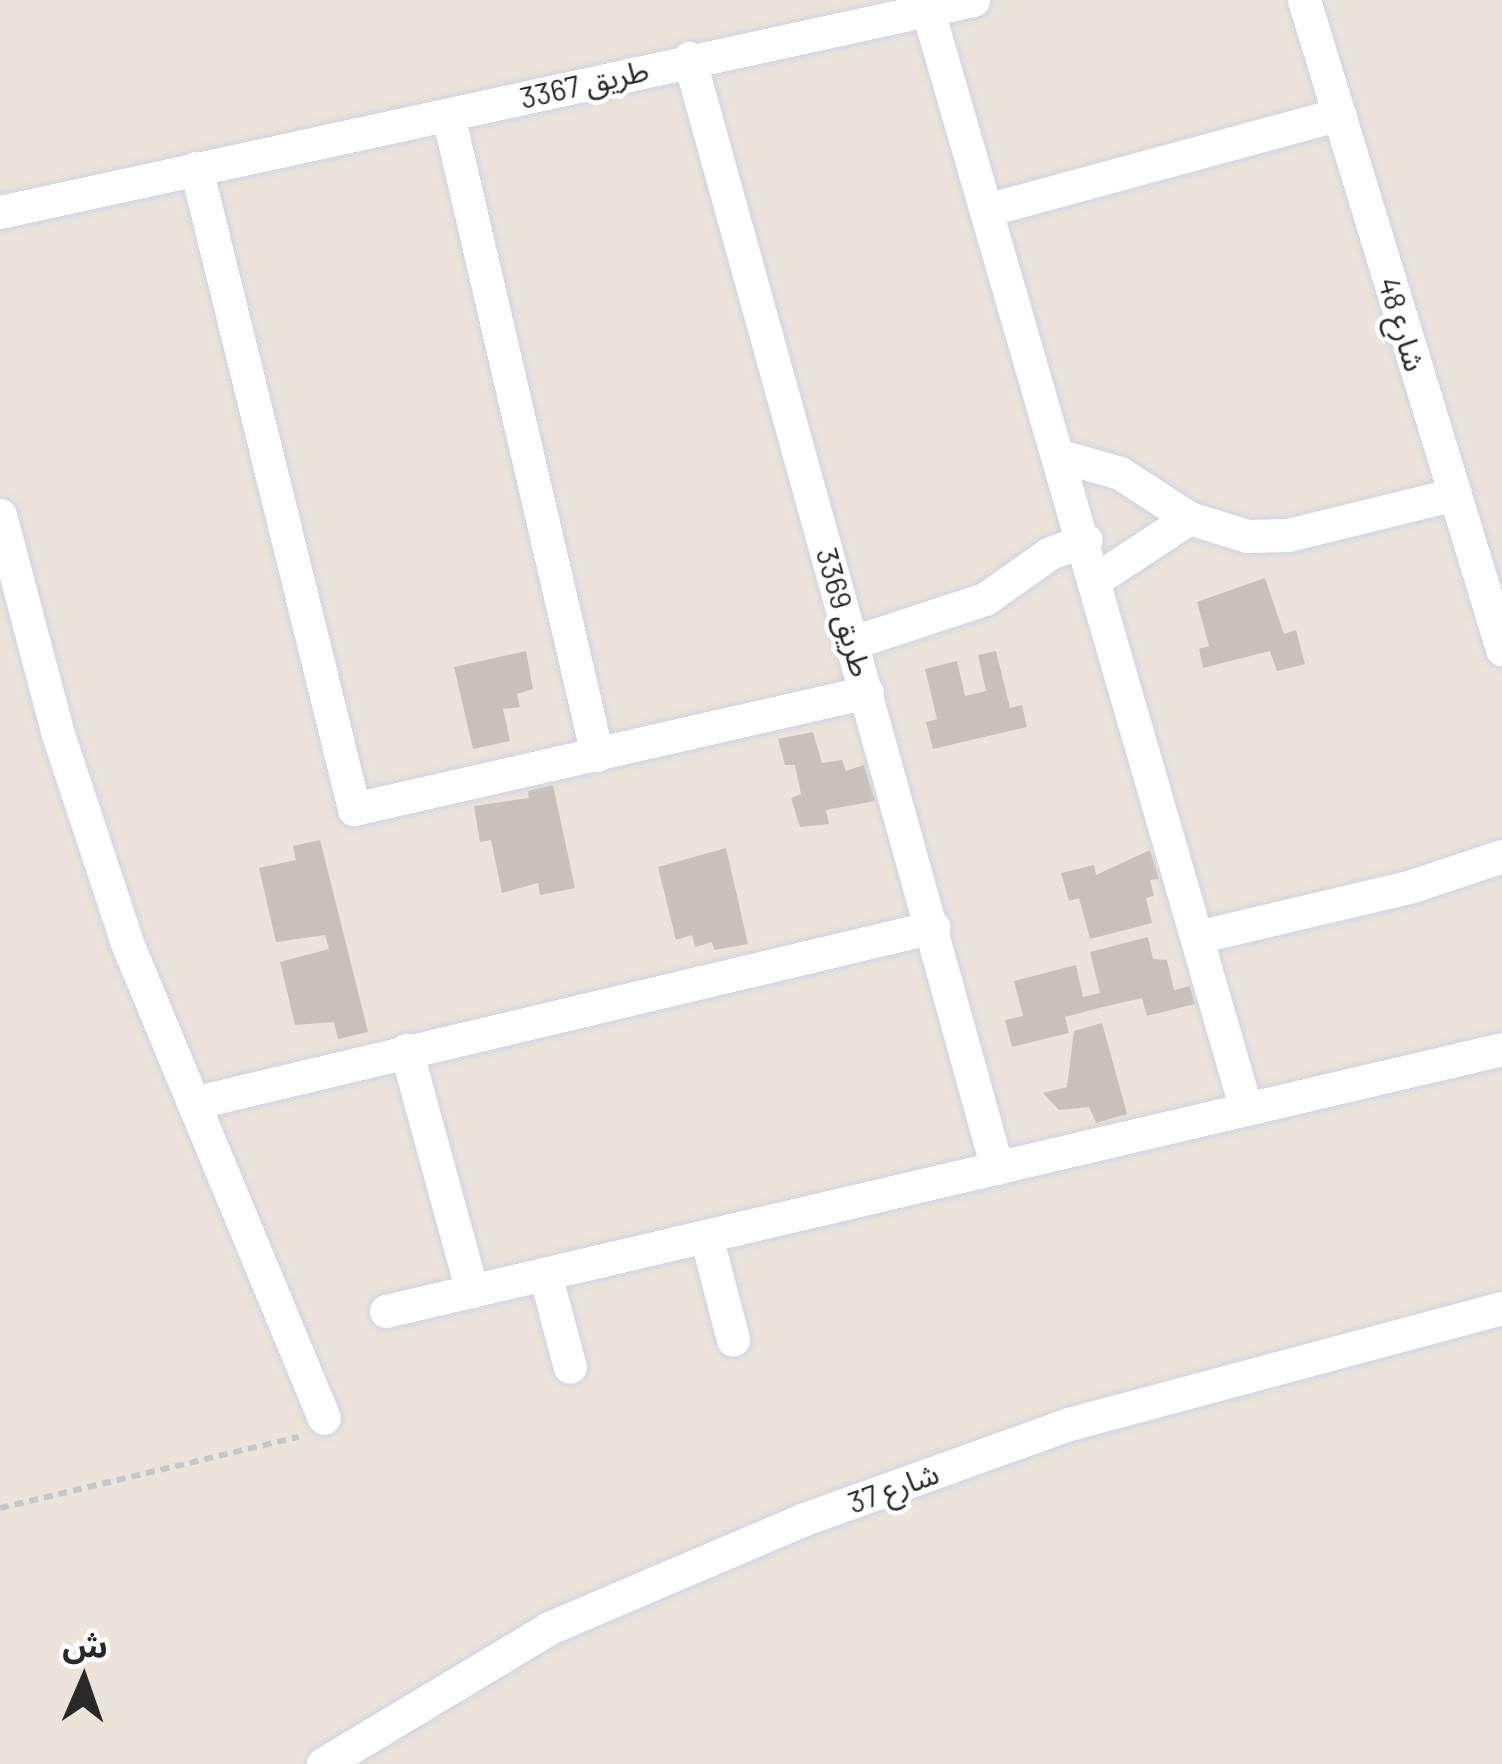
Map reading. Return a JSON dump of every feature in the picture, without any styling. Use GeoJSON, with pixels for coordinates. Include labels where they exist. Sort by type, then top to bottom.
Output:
{"type":"FeatureCollection","features":[{"type":"Feature","properties":{"kind":"street","name":"طريق 3367"},"geometry":{"type":"LineString","coordinates":[[0,212],[689,58],[973,0]]}},
{"type":"Feature","properties":{"kind":"street","name":"شارع 48"},"geometry":{"type":"LineString","coordinates":[[1304,0],[1502,649]]}},
{"type":"Feature","properties":{"kind":"street"},"geometry":{"type":"LineString","coordinates":[[928,11],[1098,578],[1246,1109]]}},
{"type":"Feature","properties":{"kind":"street","name":"طريق 3369"},"geometry":{"type":"LineString","coordinates":[[689,58],[997,1168]]}},
{"type":"Feature","properties":{"kind":"street"},"geometry":{"type":"LineString","coordinates":[[990,208],[1339,114]]}},
{"type":"Feature","properties":{"kind":"street"},"geometry":{"type":"LineString","coordinates":[[448,115],[597,755]]}},
{"type":"Feature","properties":{"kind":"street"},"geometry":{"type":"LineString","coordinates":[[196,168],[347,801],[366,811],[867,692]]}},
{"type":"Feature","properties":{"kind":"street"},"geometry":{"type":"LineString","coordinates":[[1061,456],[1139,482],[1189,518],[1227,533],[1288,535],[1455,494]]}},
{"type":"Feature","properties":{"kind":"street"},"geometry":{"type":"LineString","coordinates":[[0,514],[57,731],[120,922],[324,1418]]}},
{"type":"Feature","properties":{"kind":"street"},"geometry":{"type":"LineString","coordinates":[[1098,578],[1189,518]]}},
{"type":"Feature","properties":{"kind":"street"},"geometry":{"type":"LineString","coordinates":[[854,642],[985,599],[1050,553],[1086,540]]}},
{"type":"Feature","properties":{"kind":"street"},"geometry":{"type":"LineString","coordinates":[[1201,936],[1412,886],[1502,856]]}},
{"type":"Feature","properties":{"kind":"street"},"geometry":{"type":"LineString","coordinates":[[197,1102],[932,927]]}},
{"type":"Feature","properties":{"kind":"street"},"geometry":{"type":"LineString","coordinates":[[386,1311],[1502,1049]]}},
{"type":"Feature","properties":{"kind":"street"},"geometry":{"type":"LineString","coordinates":[[406,1050],[472,1291]]}},
{"type":"Feature","properties":{"kind":"street"},"geometry":{"type":"LineString","coordinates":[[706,1236],[733,1340]]}},
{"type":"Feature","properties":{"kind":"street"},"geometry":{"type":"LineString","coordinates":[[544,1274],[570,1367]]}},
{"type":"Feature","properties":{"kind":"street","name":"شارع 37"},"geometry":{"type":"LineString","coordinates":[[323,1764],[549,1628],[802,1520],[1070,1424],[1502,1308]]}},
{"type":"Feature","properties":{"kind":"path"},"geometry":{"type":"LineString","coordinates":[[0,1508],[309,1435],[324,1418]]}},
{"type":"Feature","properties":{"kind":"building"},"geometry":{"type":"Polygon","coordinates":[[[1265,578],[1284,634],[1296,630],[1305,664],[1277,671],[1270,651],[1203,668],[1199,649],[1209,646],[1197,602],[1265,578]]]}},
{"type":"Feature","properties":{"kind":"building"},"geometry":{"type":"Polygon","coordinates":[[[526,651],[533,689],[517,694],[520,707],[503,709],[510,741],[473,749],[454,667],[526,651]]]}},
{"type":"Feature","properties":{"kind":"building"},"geometry":{"type":"Polygon","coordinates":[[[996,651],[1010,708],[1022,705],[1027,727],[933,749],[926,722],[937,719],[925,669],[957,661],[965,696],[986,691],[978,655],[996,651]]]}},
{"type":"Feature","properties":{"kind":"building"},"geometry":{"type":"Polygon","coordinates":[[[813,732],[822,763],[842,760],[846,771],[864,765],[875,801],[826,810],[829,824],[800,827],[791,798],[801,794],[795,765],[785,765],[778,739],[813,732]]]}},
{"type":"Feature","properties":{"kind":"building"},"geometry":{"type":"Polygon","coordinates":[[[553,785],[575,888],[540,895],[538,883],[502,893],[491,840],[480,842],[474,806],[529,798],[528,791],[553,785]]]}},
{"type":"Feature","properties":{"kind":"building"},"geometry":{"type":"Polygon","coordinates":[[[320,840],[368,1032],[338,1039],[334,1022],[295,1025],[280,962],[329,949],[325,935],[276,942],[259,868],[296,860],[293,846],[320,840]]]}},
{"type":"Feature","properties":{"kind":"building"},"geometry":{"type":"Polygon","coordinates":[[[726,848],[748,944],[714,950],[712,942],[695,947],[692,935],[676,940],[658,867],[726,848]]]}},
{"type":"Feature","properties":{"kind":"building"},"geometry":{"type":"Polygon","coordinates":[[[1150,850],[1159,879],[1150,880],[1154,896],[1146,898],[1152,923],[1090,939],[1079,898],[1069,901],[1061,873],[1094,865],[1096,875],[1150,850]]]}},
{"type":"Feature","properties":{"kind":"building"},"geometry":{"type":"Polygon","coordinates":[[[1148,937],[1153,959],[1167,960],[1174,990],[1190,986],[1195,1004],[1147,1016],[1142,998],[1103,1007],[1065,1017],[1069,1033],[1012,1047],[1005,1020],[1023,1016],[1014,981],[1076,965],[1083,997],[1100,993],[1090,952],[1148,937]]]}},
{"type":"Feature","properties":{"kind":"building"},"geometry":{"type":"Polygon","coordinates":[[[1102,1023],[1127,1114],[1096,1123],[1089,1107],[1059,1110],[1043,1093],[1067,1087],[1074,1031],[1102,1023]]]}}]}
